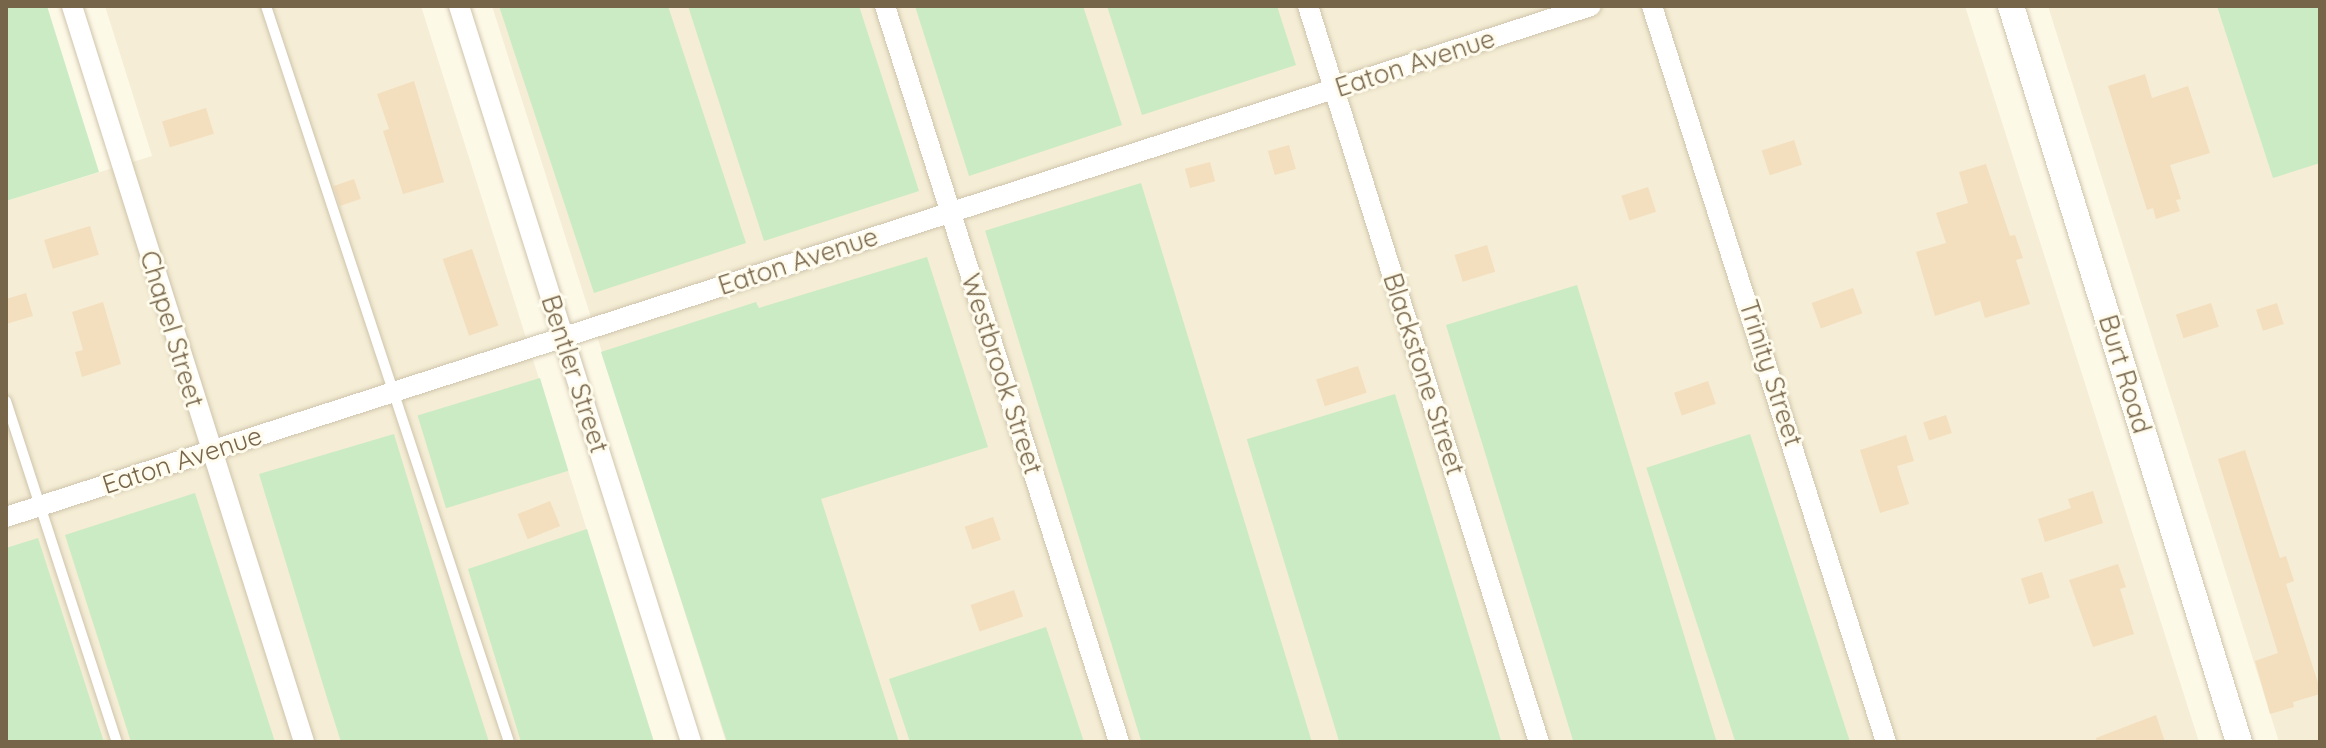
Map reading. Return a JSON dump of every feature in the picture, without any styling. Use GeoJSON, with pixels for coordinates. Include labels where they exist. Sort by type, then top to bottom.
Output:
{"type":"FeatureCollection","features":[{"type":"Feature","properties":{"kind":"street","name":"Chapel Street"},"geometry":{"type":"LineString","coordinates":[[72,6],[304,742]]}},
{"type":"Feature","properties":{"kind":"street","name":"Bentler Street"},"geometry":{"type":"LineString","coordinates":[[459,6],[691,742]]}},
{"type":"Feature","properties":{"kind":"street","name":"Westbrook Street"},"geometry":{"type":"LineString","coordinates":[[885,6],[1119,742]]}},
{"type":"Feature","properties":{"kind":"street","name":"Blackstone Street"},"geometry":{"type":"LineString","coordinates":[[1308,6],[1539,742]]}},
{"type":"Feature","properties":{"kind":"street","name":"Eaton Avenue"},"geometry":{"type":"LineString","coordinates":[[6,517],[1591,6]]}},
{"type":"Feature","properties":{"kind":"street","name":"Trinity Street"},"geometry":{"type":"LineString","coordinates":[[1652,6],[1886,742]]}},
{"type":"Feature","properties":{"kind":"street","name":"Burt Road"},"geometry":{"type":"LineString","coordinates":[[2011,6],[2239,742]]}},
{"type":"Feature","properties":{"kind":"lane"},"geometry":{"type":"LineString","coordinates":[[266,6],[509,742]]}},
{"type":"Feature","properties":{"kind":"lane"},"geometry":{"type":"LineString","coordinates":[[6,401],[117,742]]}},
{"type":"Feature","properties":{"kind":"shaded area"},"geometry":{"type":"Polygon","coordinates":[[[105,6],[421,6],[654,742],[6,742],[6,201],[152,156],[105,6]]]}},
{"type":"Feature","properties":{"kind":"shaded area"},"geometry":{"type":"Polygon","coordinates":[[[492,6],[1965,6],[2199,742],[726,742],[492,6]]]}},
{"type":"Feature","properties":{"kind":"shaded area"},"geometry":{"type":"Polygon","coordinates":[[[2048,6],[2320,6],[2320,742],[2279,742],[2048,6]]]}},
{"type":"Feature","properties":{"kind":"green space"},"geometry":{"type":"Polygon","coordinates":[[[6,6],[47,6],[99,172],[6,201],[6,6]]]}},
{"type":"Feature","properties":{"kind":"green space"},"geometry":{"type":"Polygon","coordinates":[[[499,6],[668,6],[746,243],[594,293],[499,6]]]}},
{"type":"Feature","properties":{"kind":"green space"},"geometry":{"type":"Polygon","coordinates":[[[688,6],[859,6],[919,191],[764,241],[688,6]]]}},
{"type":"Feature","properties":{"kind":"green space"},"geometry":{"type":"Polygon","coordinates":[[[915,6],[1083,6],[1122,125],[969,176],[915,6]]]}},
{"type":"Feature","properties":{"kind":"green space"},"geometry":{"type":"Polygon","coordinates":[[[1107,6],[1277,6],[1296,65],[1142,115],[1107,6]]]}},
{"type":"Feature","properties":{"kind":"green space"},"geometry":{"type":"Polygon","coordinates":[[[2217,6],[2320,6],[2320,163],[2273,178],[2217,6]]]}},
{"type":"Feature","properties":{"kind":"green space"},"geometry":{"type":"Polygon","coordinates":[[[1141,183],[1312,742],[1141,742],[985,231],[1141,183]]]}},
{"type":"Feature","properties":{"kind":"green space"},"geometry":{"type":"Polygon","coordinates":[[[927,257],[988,447],[821,499],[899,742],[727,742],[601,352],[756,302],[759,308],[927,257]]]}},
{"type":"Feature","properties":{"kind":"green space"},"geometry":{"type":"Polygon","coordinates":[[[1577,285],[1717,742],[1573,742],[1446,325],[1577,285]]]}},
{"type":"Feature","properties":{"kind":"green space"},"geometry":{"type":"Polygon","coordinates":[[[540,378],[568,471],[446,508],[418,415],[540,378]]]}},
{"type":"Feature","properties":{"kind":"green space"},"geometry":{"type":"Polygon","coordinates":[[[1395,394],[1501,742],[1339,742],[1247,439],[1395,394]]]}},
{"type":"Feature","properties":{"kind":"green space"},"geometry":{"type":"Polygon","coordinates":[[[394,434],[489,742],[341,742],[328,701],[259,474],[394,434]]]}},
{"type":"Feature","properties":{"kind":"green space"},"geometry":{"type":"Polygon","coordinates":[[[1750,434],[1850,741],[1735,742],[1646,468],[1750,434]]]}},
{"type":"Feature","properties":{"kind":"green space"},"geometry":{"type":"Polygon","coordinates":[[[195,493],[275,742],[131,742],[65,535],[195,493]]]}},
{"type":"Feature","properties":{"kind":"green space"},"geometry":{"type":"Polygon","coordinates":[[[587,529],[654,742],[521,742],[468,569],[587,529]]]}},
{"type":"Feature","properties":{"kind":"green space"},"geometry":{"type":"Polygon","coordinates":[[[38,538],[104,742],[6,742],[6,548],[38,538]]]}},
{"type":"Feature","properties":{"kind":"green space"},"geometry":{"type":"Polygon","coordinates":[[[1046,627],[1084,742],[910,742],[889,679],[1046,627]]]}},
{"type":"Feature","properties":{"kind":"building"},"geometry":{"type":"Polygon","coordinates":[[[2145,74],[2152,98],[2188,86],[2210,153],[2170,165],[2181,199],[2176,200],[2180,211],[2156,219],[2153,208],[2147,210],[2108,86],[2145,74]]]}},
{"type":"Feature","properties":{"kind":"building"},"geometry":{"type":"Polygon","coordinates":[[[414,81],[444,182],[403,194],[383,131],[389,129],[377,94],[414,81]]]}},
{"type":"Feature","properties":{"kind":"building"},"geometry":{"type":"Polygon","coordinates":[[[206,108],[214,134],[170,147],[162,121],[206,108]]]}},
{"type":"Feature","properties":{"kind":"building"},"geometry":{"type":"Polygon","coordinates":[[[1794,140],[1802,165],[1770,175],[1762,151],[1794,140]]]}},
{"type":"Feature","properties":{"kind":"building"},"geometry":{"type":"Polygon","coordinates":[[[1289,145],[1296,169],[1275,175],[1268,151],[1289,145]]]}},
{"type":"Feature","properties":{"kind":"building"},"geometry":{"type":"Polygon","coordinates":[[[1210,162],[1215,181],[1190,188],[1185,169],[1210,162]]]}},
{"type":"Feature","properties":{"kind":"building"},"geometry":{"type":"Polygon","coordinates":[[[1986,164],[2010,236],[2015,235],[2023,258],[2016,260],[2030,304],[1985,318],[1980,301],[1935,316],[1916,252],[1946,243],[1936,213],[1968,203],[1959,172],[1986,164]]]}},
{"type":"Feature","properties":{"kind":"building"},"geometry":{"type":"Polygon","coordinates":[[[354,179],[361,199],[340,206],[333,186],[354,179]]]}},
{"type":"Feature","properties":{"kind":"building"},"geometry":{"type":"Polygon","coordinates":[[[1648,187],[1656,212],[1629,220],[1621,196],[1648,187]]]}},
{"type":"Feature","properties":{"kind":"building"},"geometry":{"type":"Polygon","coordinates":[[[90,226],[99,255],[53,269],[44,240],[90,226]]]}},
{"type":"Feature","properties":{"kind":"building"},"geometry":{"type":"Polygon","coordinates":[[[1487,245],[1495,272],[1463,282],[1454,255],[1487,245]]]}},
{"type":"Feature","properties":{"kind":"building"},"geometry":{"type":"Polygon","coordinates":[[[472,249],[498,326],[469,336],[443,259],[472,249]]]}},
{"type":"Feature","properties":{"kind":"building"},"geometry":{"type":"Polygon","coordinates":[[[1853,288],[1862,313],[1821,328],[1812,303],[1853,288]]]}},
{"type":"Feature","properties":{"kind":"building"},"geometry":{"type":"Polygon","coordinates":[[[26,293],[33,316],[6,324],[6,299],[26,293]]]}},
{"type":"Feature","properties":{"kind":"building"},"geometry":{"type":"Polygon","coordinates":[[[103,302],[121,364],[82,377],[75,352],[83,350],[72,312],[103,302]]]}},
{"type":"Feature","properties":{"kind":"building"},"geometry":{"type":"Polygon","coordinates":[[[2211,303],[2219,327],[2184,338],[2176,314],[2211,303]]]}},
{"type":"Feature","properties":{"kind":"building"},"geometry":{"type":"Polygon","coordinates":[[[2277,303],[2284,324],[2263,331],[2256,310],[2277,303]]]}},
{"type":"Feature","properties":{"kind":"building"},"geometry":{"type":"Polygon","coordinates":[[[1358,366],[1367,393],[1325,406],[1316,380],[1358,366]]]}},
{"type":"Feature","properties":{"kind":"building"},"geometry":{"type":"Polygon","coordinates":[[[1708,381],[1716,404],[1682,415],[1674,393],[1708,381]]]}},
{"type":"Feature","properties":{"kind":"building"},"geometry":{"type":"Polygon","coordinates":[[[1946,415],[1952,433],[1929,440],[1923,422],[1946,415]]]}},
{"type":"Feature","properties":{"kind":"building"},"geometry":{"type":"Polygon","coordinates":[[[1906,435],[1914,461],[1897,466],[1909,504],[1880,513],[1860,450],[1906,435]]]}},
{"type":"Feature","properties":{"kind":"building"},"geometry":{"type":"Polygon","coordinates":[[[2245,450],[2280,558],[2286,556],[2294,581],[2286,584],[2320,689],[2320,694],[2293,702],[2294,707],[2270,714],[2255,661],[2278,653],[2218,459],[2245,450]]]}},
{"type":"Feature","properties":{"kind":"building"},"geometry":{"type":"Polygon","coordinates":[[[2093,491],[2103,523],[2045,542],[2038,519],[2071,508],[2068,499],[2093,491]]]}},
{"type":"Feature","properties":{"kind":"building"},"geometry":{"type":"Polygon","coordinates":[[[550,501],[560,526],[528,539],[518,514],[550,501]]]}},
{"type":"Feature","properties":{"kind":"building"},"geometry":{"type":"Polygon","coordinates":[[[993,517],[1001,540],[972,549],[965,527],[993,517]]]}},
{"type":"Feature","properties":{"kind":"building"},"geometry":{"type":"Polygon","coordinates":[[[2118,564],[2126,587],[2120,589],[2134,634],[2093,647],[2069,580],[2118,564]]]}},
{"type":"Feature","properties":{"kind":"building"},"geometry":{"type":"Polygon","coordinates":[[[2042,572],[2050,598],[2029,604],[2021,578],[2042,572]]]}},
{"type":"Feature","properties":{"kind":"building"},"geometry":{"type":"Polygon","coordinates":[[[1014,590],[1023,616],[980,631],[971,605],[1014,590]]]}},
{"type":"Feature","properties":{"kind":"building"},"geometry":{"type":"Polygon","coordinates":[[[2156,715],[2165,742],[2097,742],[2096,738],[2156,715]]]}}]}
